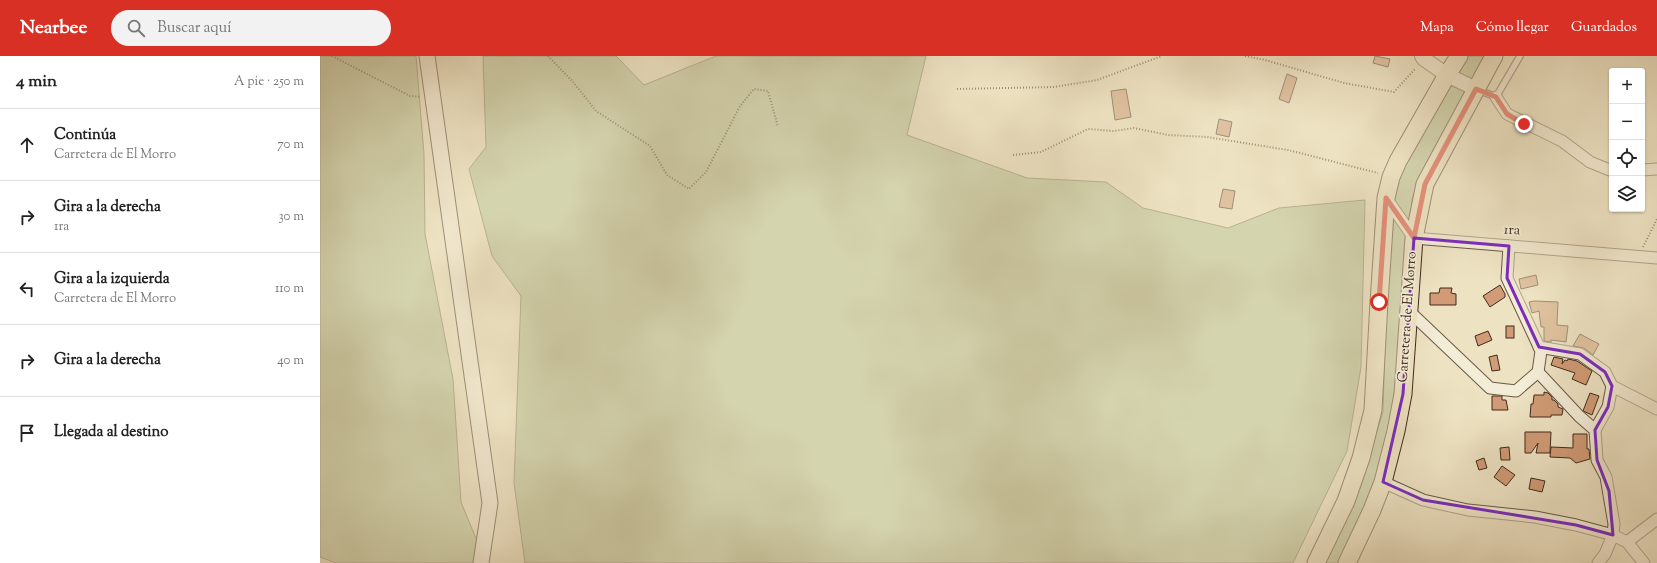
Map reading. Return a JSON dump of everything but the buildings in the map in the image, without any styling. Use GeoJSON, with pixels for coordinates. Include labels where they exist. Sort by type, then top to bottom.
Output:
{"type":"FeatureCollection","features":[{"type":"Feature","properties":{"kind":"main road"},"geometry":{"type":"LineString","coordinates":[[427,56],[490,503],[481,563]]}},
{"type":"Feature","properties":{"kind":"main road","name":"Carretera de El Morro"},"geometry":{"type":"LineString","coordinates":[[1316,563],[1346,501],[1361,458],[1373,410],[1386,198],[1391,177],[1398,161],[1459,56]]}},
{"type":"Feature","properties":{"kind":"main road","name":"Carretera de El Morro"},"geometry":{"type":"LineString","coordinates":[[1347,563],[1372,510],[1383,482],[1396,432],[1403,394],[1414,238],[1425,184],[1494,56]]}},
{"type":"Feature","properties":{"kind":"street"},"geometry":{"type":"LineString","coordinates":[[1423,58],[1447,75],[1476,89]]}},
{"type":"Feature","properties":{"kind":"street"},"geometry":{"type":"LineString","coordinates":[[1496,97],[1507,114],[1562,141],[1590,162],[1609,170]]}},
{"type":"Feature","properties":{"kind":"street"},"geometry":{"type":"LineString","coordinates":[[1645,170],[1657,169]]}},
{"type":"Feature","properties":{"kind":"street"},"geometry":{"type":"LineString","coordinates":[[1386,198],[1414,238]]}},
{"type":"Feature","properties":{"kind":"street","name":"1ra"},"geometry":{"type":"LineString","coordinates":[[1414,238],[1657,258]]}},
{"type":"Feature","properties":{"kind":"street"},"geometry":{"type":"LineString","coordinates":[[1409,311],[1490,388],[1516,391],[1538,372],[1541,351],[1508,278],[1509,246]]}},
{"type":"Feature","properties":{"kind":"street"},"geometry":{"type":"LineString","coordinates":[[1539,347],[1580,354],[1605,372],[1612,386],[1657,409]]}},
{"type":"Feature","properties":{"kind":"street"},"geometry":{"type":"LineString","coordinates":[[1538,372],[1594,430]]}},
{"type":"Feature","properties":{"kind":"street"},"geometry":{"type":"LineString","coordinates":[[1598,563],[1605,554],[1613,535],[1614,524],[1606,477],[1597,460],[1594,430],[1608,407],[1612,386]]}},
{"type":"Feature","properties":{"kind":"street"},"geometry":{"type":"LineString","coordinates":[[1383,482],[1423,500],[1468,510],[1535,517],[1576,525],[1613,535],[1628,542],[1644,563]]}},
{"type":"Feature","properties":{"kind":"street"},"geometry":{"type":"LineString","coordinates":[[1628,542],[1657,519]]}},
{"type":"Feature","properties":{"kind":"lane"},"geometry":{"type":"LineString","coordinates":[[1476,89],[1496,97],[1520,56]]}},
{"type":"Feature","properties":{"kind":"path"},"geometry":{"type":"LineString","coordinates":[[332,56],[410,96],[433,98]]}},
{"type":"Feature","properties":{"kind":"path"},"geometry":{"type":"LineString","coordinates":[[548,56],[574,83],[596,111],[650,146],[667,175],[689,189],[706,172],[740,106],[754,89],[768,92],[778,128]]}},
{"type":"Feature","properties":{"kind":"path"},"geometry":{"type":"LineString","coordinates":[[957,89],[1054,87],[1097,80],[1162,56]]}},
{"type":"Feature","properties":{"kind":"path"},"geometry":{"type":"LineString","coordinates":[[1245,56],[1265,60],[1344,83],[1394,92],[1423,58]]}},
{"type":"Feature","properties":{"kind":"path"},"geometry":{"type":"LineString","coordinates":[[1014,155],[1040,152],[1088,129],[1114,131],[1134,128],[1168,135],[1207,137],[1288,150],[1359,167],[1391,177]]}},
{"type":"Feature","properties":{"kind":"path"},"geometry":{"type":"LineString","coordinates":[[1638,257],[1657,219]]}},
{"type":"Feature","properties":{"kind":"highlighted area"},"geometry":{"type":"Polygon","coordinates":[[[1414,238],[1509,246],[1507,278],[1539,347],[1580,354],[1605,372],[1612,386],[1608,407],[1595,430],[1597,460],[1609,491],[1613,535],[1576,525],[1423,500],[1383,482],[1403,394],[1414,238]]]}},
{"type":"Feature","properties":{"kind":"green space"},"geometry":{"type":"Polygon","coordinates":[[[320,56],[416,56],[424,154],[425,234],[453,379],[461,502],[486,563],[336,563],[320,557],[320,56]]]}},
{"type":"Feature","properties":{"kind":"green space"},"geometry":{"type":"Polygon","coordinates":[[[483,56],[616,56],[644,85],[716,56],[926,56],[907,135],[1027,178],[1106,182],[1143,208],[1228,228],[1279,208],[1365,200],[1361,367],[1347,451],[1293,563],[525,563],[514,483],[521,296],[492,256],[469,169],[486,147],[483,56]]]}},
{"type":"Feature","properties":{"kind":"green space"},"geometry":{"type":"Polygon","coordinates":[[[1465,56],[1487,56],[1474,82],[1454,73],[1465,56]]]}},
{"type":"Feature","properties":{"kind":"green space"},"geometry":{"type":"Polygon","coordinates":[[[1449,82],[1468,91],[1422,171],[1412,199],[1398,391],[1390,429],[1368,503],[1341,563],[1325,563],[1369,457],[1383,412],[1387,280],[1394,192],[1405,163],[1449,82]]]}},
{"type":"Feature","properties":{"kind":"route"},"geometry":{"type":"LineString","coordinates":[[1379,302],[1386,198],[1414,238],[1420,202],[1425,184],[1476,89],[1496,97],[1507,114],[1524,124]]}}]}
